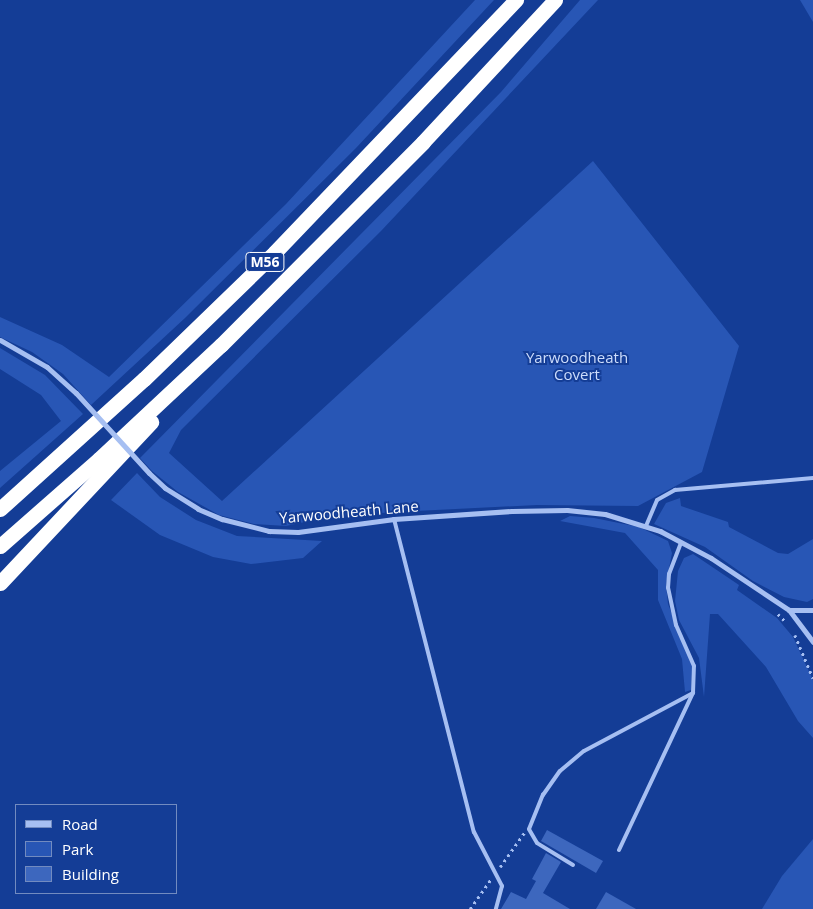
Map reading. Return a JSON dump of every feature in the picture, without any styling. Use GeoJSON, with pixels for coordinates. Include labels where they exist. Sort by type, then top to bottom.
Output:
{"type":"FeatureCollection","features":[{"type":"Feature","properties":{"kind":"highway","name":"M56"},"geometry":{"type":"LineString","coordinates":[[0,509],[144,379],[281,246],[516,0]]}},
{"type":"Feature","properties":{"kind":"highway","name":"M56"},"geometry":{"type":"LineString","coordinates":[[0,546],[221,345],[423,142],[555,0]]}},
{"type":"Feature","properties":{"kind":"highway"},"geometry":{"type":"LineString","coordinates":[[0,582],[221,345]]}},
{"type":"Feature","properties":{"kind":"street","name":"Yarwoodheath Lane"},"geometry":{"type":"LineString","coordinates":[[0,340],[47,367],[76,393],[165,488],[198,509],[222,519],[269,531],[306,531],[394,520],[567,510],[605,514],[646,526],[681,542],[790,610],[813,642]]}},
{"type":"Feature","properties":{"kind":"street"},"geometry":{"type":"LineString","coordinates":[[790,610],[813,610]]}},
{"type":"Feature","properties":{"kind":"lane"},"geometry":{"type":"LineString","coordinates":[[646,526],[657,500],[675,490],[813,478]]}},
{"type":"Feature","properties":{"kind":"lane"},"geometry":{"type":"LineString","coordinates":[[394,520],[474,832],[502,886],[496,909]]}},
{"type":"Feature","properties":{"kind":"lane"},"geometry":{"type":"LineString","coordinates":[[619,850],[693,693],[694,666],[676,625],[668,588],[669,574],[681,542]]}},
{"type":"Feature","properties":{"kind":"lane"},"geometry":{"type":"LineString","coordinates":[[573,865],[537,843],[528,829],[532,815],[547,789],[560,771],[584,751],[693,693]]}},
{"type":"Feature","properties":{"kind":"path"},"geometry":{"type":"LineString","coordinates":[[776,612],[802,645],[813,678]]}},
{"type":"Feature","properties":{"kind":"green space"},"geometry":{"type":"Polygon","coordinates":[[[475,0],[494,0],[356,148],[185,318],[91,405],[63,374],[32,352],[0,337],[0,317],[62,345],[109,377],[286,204],[475,0]]]}},
{"type":"Feature","properties":{"kind":"green space","name":"Yarwoodheath Covert"},"geometry":{"type":"Polygon","coordinates":[[[580,0],[598,0],[381,231],[181,430],[169,453],[222,501],[593,161],[739,346],[702,472],[638,506],[537,505],[395,512],[328,517],[286,526],[254,524],[219,515],[178,492],[152,471],[140,458],[501,92],[580,0]]]}},
{"type":"Feature","properties":{"kind":"green space"},"geometry":{"type":"Polygon","coordinates":[[[800,0],[813,0],[813,22],[800,0]]]}},
{"type":"Feature","properties":{"kind":"green space"},"geometry":{"type":"Polygon","coordinates":[[[0,348],[45,375],[83,414],[0,488],[0,471],[61,421],[41,395],[0,369],[0,348]]]}},
{"type":"Feature","properties":{"kind":"green space"},"geometry":{"type":"Polygon","coordinates":[[[137,473],[160,497],[196,520],[237,536],[322,541],[303,558],[251,564],[213,557],[160,535],[111,500],[137,473]]]}},
{"type":"Feature","properties":{"kind":"green space"},"geometry":{"type":"Polygon","coordinates":[[[680,498],[681,506],[728,522],[729,527],[778,553],[788,554],[813,539],[813,599],[807,602],[784,597],[753,581],[705,547],[654,524],[666,503],[680,498]]]}},
{"type":"Feature","properties":{"kind":"green space"},"geometry":{"type":"Polygon","coordinates":[[[570,516],[594,518],[639,527],[668,541],[672,553],[666,584],[668,604],[692,665],[691,690],[685,692],[682,659],[658,600],[658,570],[625,533],[560,521],[570,516]]]}},
{"type":"Feature","properties":{"kind":"green space"},"geometry":{"type":"Polygon","coordinates":[[[693,554],[739,585],[737,590],[777,618],[793,637],[813,680],[813,738],[798,721],[766,667],[718,614],[710,614],[704,697],[699,658],[679,620],[675,601],[678,571],[684,558],[693,554]]]}},
{"type":"Feature","properties":{"kind":"green space"},"geometry":{"type":"Polygon","coordinates":[[[813,839],[813,909],[762,909],[782,876],[813,839]]]}},
{"type":"Feature","properties":{"kind":"building"},"geometry":{"type":"Polygon","coordinates":[[[547,830],[603,861],[596,873],[541,841],[547,830]]]}},
{"type":"Feature","properties":{"kind":"building"},"geometry":{"type":"Polygon","coordinates":[[[546,853],[561,862],[543,893],[570,909],[501,909],[511,892],[526,899],[536,881],[532,879],[546,853]]]}},
{"type":"Feature","properties":{"kind":"building"},"geometry":{"type":"Polygon","coordinates":[[[606,892],[636,909],[596,909],[606,892]]]}}]}
